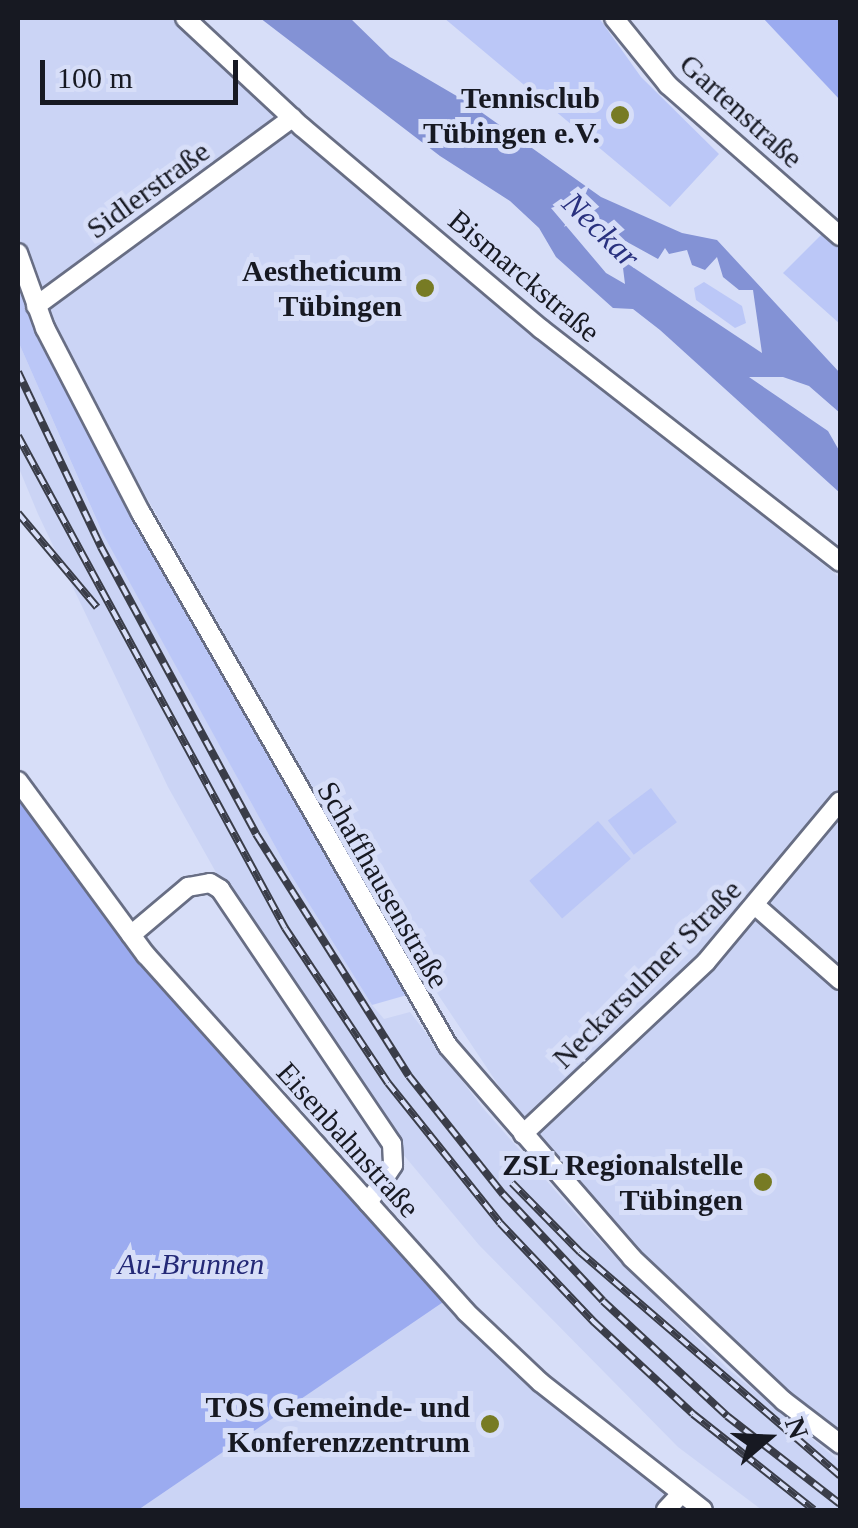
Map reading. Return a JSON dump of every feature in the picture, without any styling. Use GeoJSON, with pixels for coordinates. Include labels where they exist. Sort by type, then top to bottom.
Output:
{"type":"FeatureCollection","features":[{"type":"Feature","properties":{"kind":"street","name":"Bismarckstraße"},"geometry":{"type":"LineString","coordinates":[[185,18],[292,118],[541,329],[840,562]]}},
{"type":"Feature","properties":{"kind":"street","name":"Gartenstraße"},"geometry":{"type":"LineString","coordinates":[[614,18],[668,85],[840,236]]}},
{"type":"Feature","properties":{"kind":"street","name":"Sidlerstraße"},"geometry":{"type":"LineString","coordinates":[[36,306],[292,118]]}},
{"type":"Feature","properties":{"kind":"street","name":"Schaffhausenstraße"},"geometry":{"type":"LineString","coordinates":[[18,252],[36,306],[208,636],[362,906],[448,1046],[632,1258],[784,1401],[840,1444]]}},
{"type":"Feature","properties":{"kind":"street","name":"Eisenbahnstraße"},"geometry":{"type":"LineString","coordinates":[[18,781],[132,935],[368,1204],[518,1364],[703,1510]]}},
{"type":"Feature","properties":{"kind":"street","name":"Neckarsulmer Straße"},"geometry":{"type":"LineString","coordinates":[[524,1134],[756,906],[840,801]]}},
{"type":"Feature","properties":{"kind":"street"},"geometry":{"type":"LineString","coordinates":[[132,935],[188,887],[210,883],[220,889],[392,1144],[393,1166],[368,1204]]}},
{"type":"Feature","properties":{"kind":"street"},"geometry":{"type":"LineString","coordinates":[[756,906],[840,980]]}},
{"type":"Feature","properties":{"kind":"street"},"geometry":{"type":"LineString","coordinates":[[666,1510],[681,1494]]}},
{"type":"Feature","properties":{"kind":"shaded area"},"geometry":{"type":"Polygon","coordinates":[[[18,18],[171,18],[423,242],[840,578],[840,1434],[636,1257],[523,1122],[373,897],[95,406],[33,277],[18,233],[18,18]]]}},
{"type":"Feature","properties":{"kind":"shaded area"},"geometry":{"type":"Polygon","coordinates":[[[260,18],[350,18],[390,57],[467,102],[601,197],[682,233],[717,240],[840,373],[840,413],[809,386],[783,377],[749,377],[828,431],[840,452],[840,493],[660,330],[633,309],[613,308],[556,257],[539,228],[510,201],[440,156],[260,18]],[[560,205],[551,208],[606,273],[625,284],[622,260],[762,353],[753,290],[739,290],[723,277],[717,257],[705,270],[692,265],[687,250],[669,254],[665,248],[658,259],[560,205]]]}},
{"type":"Feature","properties":{"kind":"shaded area","name":"Tennisclub Tübingen e.V."},"geometry":{"type":"Polygon","coordinates":[[[444,18],[599,18],[641,77],[719,154],[670,207],[444,18]]]}},
{"type":"Feature","properties":{"kind":"shaded area"},"geometry":{"type":"Polygon","coordinates":[[[829,227],[840,236],[840,324],[783,273],[829,227]]]}},
{"type":"Feature","properties":{"kind":"shaded area"},"geometry":{"type":"Polygon","coordinates":[[[18,253],[45,328],[414,993],[372,1005],[291,875],[103,534],[18,341],[18,253]]]}},
{"type":"Feature","properties":{"kind":"shaded area"},"geometry":{"type":"Polygon","coordinates":[[[704,282],[742,306],[746,323],[735,328],[696,300],[694,288],[704,282]]]}},
{"type":"Feature","properties":{"kind":"shaded area"},"geometry":{"type":"Polygon","coordinates":[[[18,341],[98,523],[291,875],[372,1005],[384,1019],[410,1012],[482,1107],[596,1237],[726,1367],[840,1462],[840,1510],[762,1510],[678,1447],[479,1245],[361,1104],[267,963],[168,787],[38,514],[18,466],[18,341]]]}},
{"type":"Feature","properties":{"kind":"shaded area"},"geometry":{"type":"Polygon","coordinates":[[[651,788],[677,822],[634,855],[608,820],[651,788]]]}},
{"type":"Feature","properties":{"kind":"shaded area"},"geometry":{"type":"Polygon","coordinates":[[[598,821],[631,859],[562,918],[529,881],[598,821]]]}},
{"type":"Feature","properties":{"kind":"shaded area"},"geometry":{"type":"Polygon","coordinates":[[[445,1300],[512,1369],[691,1510],[138,1510],[445,1300]]]}},
{"type":"Feature","properties":{"kind":"green space"},"geometry":{"type":"Polygon","coordinates":[[[763,18],[840,18],[840,100],[763,18]]]}},
{"type":"Feature","properties":{"kind":"green space","name":"Au-Brunnen"},"geometry":{"type":"Polygon","coordinates":[[[18,781],[146,955],[452,1296],[138,1510],[18,1510],[18,781]]]}},
{"type":"Feature","properties":{"kind":"railway"},"geometry":{"type":"LineString","coordinates":[[18,372],[101,547],[256,834],[409,1076],[503,1194],[603,1301],[727,1416],[840,1504]]}},
{"type":"Feature","properties":{"kind":"railway"},"geometry":{"type":"LineString","coordinates":[[18,436],[285,928],[388,1083],[500,1223],[594,1322],[693,1414],[814,1510]]}},
{"type":"Feature","properties":{"kind":"railway"},"geometry":{"type":"LineString","coordinates":[[18,513],[97,607]]}},
{"type":"Feature","properties":{"kind":"railway"},"geometry":{"type":"LineString","coordinates":[[512,1183],[580,1252],[840,1476]]}},
{"type":"Feature","properties":{"kind":"place","name":"Tennisclub Tübingen e.V."},"geometry":{"type":"Point","coordinates":[620,115]}},
{"type":"Feature","properties":{"kind":"place","name":"Aestheticum Tübingen"},"geometry":{"type":"Point","coordinates":[425,288]}},
{"type":"Feature","properties":{"kind":"place","name":"ZSL Regionalstelle Tübingen"},"geometry":{"type":"Point","coordinates":[763,1182]}},
{"type":"Feature","properties":{"kind":"place","name":"TOS Gemeinde- und Konferenzzentrum"},"geometry":{"type":"Point","coordinates":[490,1424]}},
{"type":"Feature","properties":{"kind":"water label","name":"Neckar"},"geometry":{"type":"Point","coordinates":[601,230]}}]}
